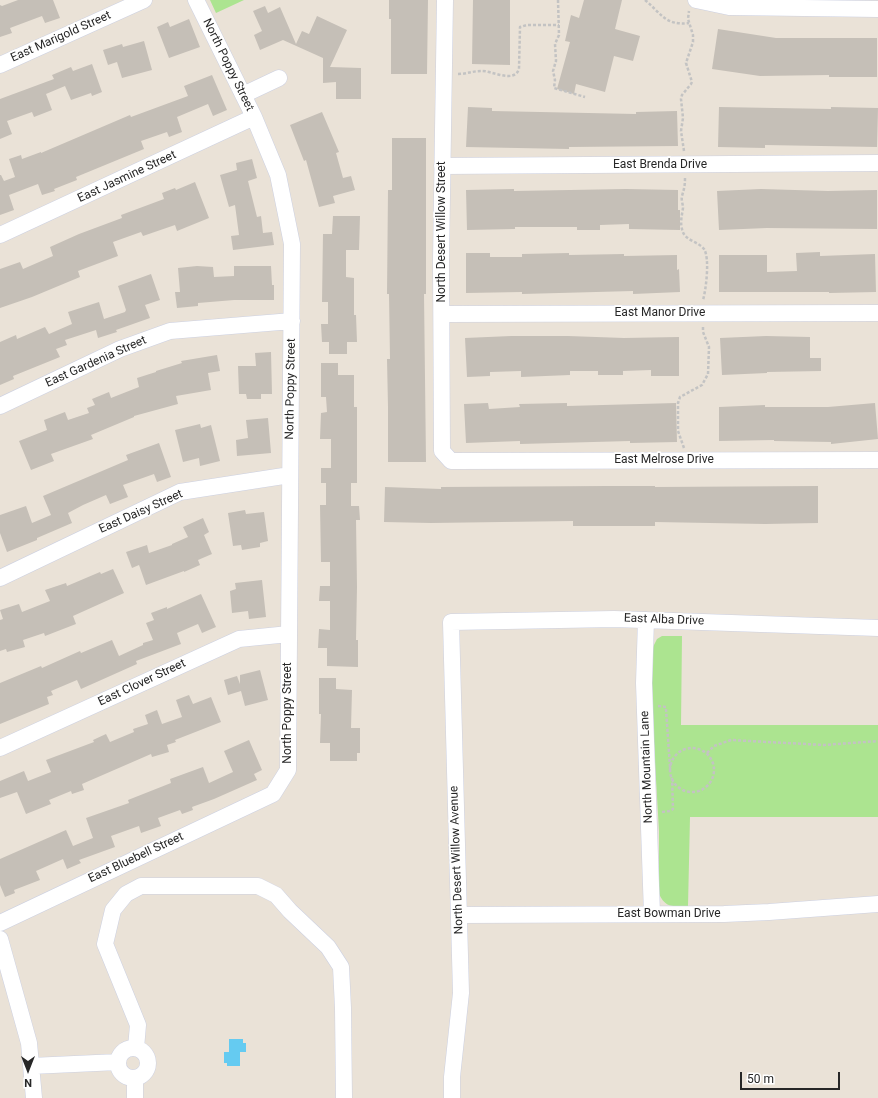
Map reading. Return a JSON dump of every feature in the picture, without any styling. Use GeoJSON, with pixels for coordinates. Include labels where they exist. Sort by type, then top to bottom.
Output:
{"type":"FeatureCollection","features":[{"type":"Feature","properties":{"kind":"street","name":"East Marigold Street"},"geometry":{"type":"LineString","coordinates":[[0,65],[144,0]]}},
{"type":"Feature","properties":{"kind":"street","name":"North Poppy Street"},"geometry":{"type":"LineString","coordinates":[[196,0],[254,117],[278,175],[292,244],[288,770],[273,794]]}},
{"type":"Feature","properties":{"kind":"street","name":"North Desert Willow Street"},"geometry":{"type":"LineString","coordinates":[[445,0],[442,166],[442,451],[450,461]]}},
{"type":"Feature","properties":{"kind":"street"},"geometry":{"type":"LineString","coordinates":[[694,3],[729,7],[878,9]]}},
{"type":"Feature","properties":{"kind":"street"},"geometry":{"type":"LineString","coordinates":[[243,95],[279,78]]}},
{"type":"Feature","properties":{"kind":"street","name":"East Jasmine Street"},"geometry":{"type":"LineString","coordinates":[[0,235],[254,117]]}},
{"type":"Feature","properties":{"kind":"street","name":"East Brenda Drive"},"geometry":{"type":"LineString","coordinates":[[442,166],[878,163]]}},
{"type":"Feature","properties":{"kind":"street","name":"East Manor Drive"},"geometry":{"type":"LineString","coordinates":[[442,314],[878,313]]}},
{"type":"Feature","properties":{"kind":"street","name":"East Gardenia Street"},"geometry":{"type":"LineString","coordinates":[[0,406],[120,349],[170,331],[292,321]]}},
{"type":"Feature","properties":{"kind":"street","name":"East Melrose Drive"},"geometry":{"type":"LineString","coordinates":[[450,461],[878,460]]}},
{"type":"Feature","properties":{"kind":"street","name":"East Daisy Street"},"geometry":{"type":"LineString","coordinates":[[0,578],[180,492],[290,475]]}},
{"type":"Feature","properties":{"kind":"street","name":"East Alba Drive"},"geometry":{"type":"LineString","coordinates":[[451,622],[614,619],[878,628]]}},
{"type":"Feature","properties":{"kind":"street","name":"North Mountain Lane"},"geometry":{"type":"LineString","coordinates":[[646,620],[644,683],[652,914]]}},
{"type":"Feature","properties":{"kind":"street","name":"North Desert Willow Avenue"},"geometry":{"type":"LineString","coordinates":[[451,622],[461,993],[452,1077],[452,1098]]}},
{"type":"Feature","properties":{"kind":"street","name":"East Clover Street"},"geometry":{"type":"LineString","coordinates":[[0,748],[239,639],[289,634]]}},
{"type":"Feature","properties":{"kind":"street","name":"East Bluebell Street"},"geometry":{"type":"LineString","coordinates":[[0,923],[273,794]]}},
{"type":"Feature","properties":{"kind":"street"},"geometry":{"type":"LineString","coordinates":[[136,1048],[138,1025],[105,944],[113,910],[126,894],[141,886],[258,886],[276,895],[290,911],[328,948],[341,967],[344,1098]]}},
{"type":"Feature","properties":{"kind":"street","name":"East Bowman Drive"},"geometry":{"type":"LineString","coordinates":[[459,915],[724,914],[878,904]]}},
{"type":"Feature","properties":{"kind":"street"},"geometry":{"type":"LineString","coordinates":[[0,939],[29,1043],[34,1098]]}},
{"type":"Feature","properties":{"kind":"street"},"geometry":{"type":"LineString","coordinates":[[136,1048],[144,1052],[149,1061],[147,1070],[140,1077],[130,1078],[121,1072],[118,1062],[122,1053],[126,1050],[136,1048]]}},
{"type":"Feature","properties":{"kind":"street"},"geometry":{"type":"LineString","coordinates":[[31,1066],[118,1062]]}},
{"type":"Feature","properties":{"kind":"street"},"geometry":{"type":"LineString","coordinates":[[135,1078],[135,1098]]}},
{"type":"Feature","properties":{"kind":"path"},"geometry":{"type":"LineString","coordinates":[[558,0],[559,35],[555,44],[556,61],[553,71],[555,80],[554,88],[585,97]]}},
{"type":"Feature","properties":{"kind":"path"},"geometry":{"type":"LineString","coordinates":[[644,0],[665,19],[682,24],[689,23]]}},
{"type":"Feature","properties":{"kind":"path"},"geometry":{"type":"LineString","coordinates":[[683,460],[684,447],[678,430],[678,403],[680,397],[702,385],[708,374],[709,347],[703,332],[703,301],[707,284],[706,254],[704,249],[683,233],[681,228],[681,214],[683,207],[682,200],[685,187],[685,165],[681,131],[683,118],[681,99],[682,95],[692,82],[686,63],[693,42],[693,35],[688,19],[694,3]]}},
{"type":"Feature","properties":{"kind":"path"},"geometry":{"type":"LineString","coordinates":[[444,73],[468,74],[481,70],[502,75],[517,74],[519,69],[520,27],[527,25],[559,25]]}},
{"type":"Feature","properties":{"kind":"path"},"geometry":{"type":"LineString","coordinates":[[654,706],[666,707],[670,770],[675,783],[680,788],[692,792],[706,787],[714,774],[714,766],[711,759],[706,754],[700,750],[692,748],[686,749],[675,757],[670,770]]}},
{"type":"Feature","properties":{"kind":"path"},"geometry":{"type":"LineString","coordinates":[[706,754],[714,746],[731,740],[824,746],[878,741]]}},
{"type":"Feature","properties":{"kind":"path"},"geometry":{"type":"LineString","coordinates":[[660,812],[670,811],[673,809],[672,777]]}},
{"type":"Feature","properties":{"kind":"green space"},"geometry":{"type":"Polygon","coordinates":[[[210,0],[244,0],[216,13],[210,0]]]}},
{"type":"Feature","properties":{"kind":"green space"},"geometry":{"type":"Polygon","coordinates":[[[662,636],[682,636],[681,725],[878,725],[878,817],[690,817],[688,906],[671,906],[665,902],[659,894],[659,831],[651,693],[653,647],[657,639],[662,636]]]}},
{"type":"Feature","properties":{"kind":"water"},"geometry":{"type":"Polygon","coordinates":[[[229,1039],[243,1039],[243,1043],[246,1043],[246,1052],[240,1052],[240,1066],[227,1066],[227,1063],[224,1063],[224,1052],[229,1052],[229,1039]]]}},
{"type":"Feature","properties":{"kind":"building"},"geometry":{"type":"Polygon","coordinates":[[[18,0],[53,0],[60,18],[45,23],[42,16],[10,28],[12,33],[0,37],[0,5],[2,6],[18,0]]]}},
{"type":"Feature","properties":{"kind":"building"},"geometry":{"type":"Polygon","coordinates":[[[389,0],[428,0],[427,74],[391,74],[391,19],[389,19],[389,0]]]}},
{"type":"Feature","properties":{"kind":"building"},"geometry":{"type":"Polygon","coordinates":[[[473,0],[510,0],[510,65],[472,64],[473,0]]]}},
{"type":"Feature","properties":{"kind":"building"},"geometry":{"type":"Polygon","coordinates":[[[584,0],[622,0],[615,29],[640,36],[633,61],[614,56],[605,92],[576,84],[574,94],[557,89],[570,42],[565,41],[571,15],[579,18],[584,0]]]}},
{"type":"Feature","properties":{"kind":"building"},"geometry":{"type":"Polygon","coordinates":[[[265,6],[268,13],[280,7],[296,44],[302,31],[309,34],[317,16],[347,30],[330,67],[361,68],[361,99],[336,99],[336,82],[323,83],[323,58],[283,40],[260,50],[254,35],[262,31],[253,11],[265,6]]]}},
{"type":"Feature","properties":{"kind":"building"},"geometry":{"type":"Polygon","coordinates":[[[189,19],[200,47],[169,58],[157,27],[168,22],[170,27],[189,19]]]}},
{"type":"Feature","properties":{"kind":"building"},"geometry":{"type":"Polygon","coordinates":[[[718,29],[776,38],[877,38],[877,77],[829,77],[829,75],[760,76],[712,69],[718,29]]]}},
{"type":"Feature","properties":{"kind":"building"},"geometry":{"type":"Polygon","coordinates":[[[144,41],[152,70],[122,78],[117,62],[108,65],[103,50],[122,44],[123,47],[144,41]]]}},
{"type":"Feature","properties":{"kind":"building"},"geometry":{"type":"Polygon","coordinates":[[[92,64],[102,92],[92,96],[91,93],[71,100],[65,86],[46,94],[52,110],[34,117],[32,112],[7,121],[12,134],[0,139],[0,99],[54,79],[52,75],[71,67],[73,71],[92,64]]]}},
{"type":"Feature","properties":{"kind":"building"},"geometry":{"type":"Polygon","coordinates":[[[212,75],[227,110],[213,116],[208,104],[177,117],[182,132],[169,137],[167,132],[141,141],[144,149],[76,177],[77,180],[54,189],[55,191],[42,195],[38,184],[9,195],[14,210],[0,215],[0,175],[4,181],[15,177],[9,159],[21,155],[22,159],[41,153],[130,115],[131,117],[188,96],[184,86],[212,75]]]}},
{"type":"Feature","properties":{"kind":"building"},"geometry":{"type":"Polygon","coordinates":[[[468,107],[492,108],[492,111],[636,114],[636,112],[677,111],[678,146],[569,147],[569,149],[466,147],[468,107]]]}},
{"type":"Feature","properties":{"kind":"building"},"geometry":{"type":"Polygon","coordinates":[[[719,107],[831,109],[831,107],[878,108],[877,147],[765,145],[765,148],[718,147],[719,107]]]}},
{"type":"Feature","properties":{"kind":"building"},"geometry":{"type":"Polygon","coordinates":[[[322,112],[339,152],[336,153],[343,178],[351,176],[355,190],[333,196],[335,203],[319,207],[306,160],[304,161],[290,125],[322,112]]]}},
{"type":"Feature","properties":{"kind":"building"},"geometry":{"type":"Polygon","coordinates":[[[392,138],[426,138],[426,294],[424,294],[426,462],[388,462],[387,359],[390,359],[389,294],[387,294],[388,190],[392,190],[392,138]]]}},
{"type":"Feature","properties":{"kind":"building"},"geometry":{"type":"Polygon","coordinates":[[[252,159],[257,178],[248,181],[257,217],[261,216],[263,233],[272,232],[274,245],[233,250],[231,236],[239,235],[235,205],[229,207],[220,175],[237,170],[236,163],[252,159]]]}},
{"type":"Feature","properties":{"kind":"building"},"geometry":{"type":"Polygon","coordinates":[[[195,182],[209,218],[177,231],[175,225],[143,236],[141,232],[113,242],[118,256],[78,271],[80,277],[32,297],[0,308],[0,269],[20,262],[23,269],[53,256],[50,247],[79,234],[122,218],[121,215],[164,199],[162,193],[175,188],[176,190],[195,182]]]}},
{"type":"Feature","properties":{"kind":"building"},"geometry":{"type":"Polygon","coordinates":[[[514,189],[514,191],[626,189],[678,190],[680,230],[629,229],[629,224],[600,225],[600,230],[577,230],[577,227],[515,227],[515,229],[467,230],[466,190],[514,189]]]}},
{"type":"Feature","properties":{"kind":"building"},"geometry":{"type":"Polygon","coordinates":[[[761,189],[828,191],[877,190],[877,229],[767,228],[719,230],[717,191],[761,189]]]}},
{"type":"Feature","properties":{"kind":"building"},"geometry":{"type":"Polygon","coordinates":[[[333,216],[360,216],[359,250],[346,250],[346,277],[354,278],[354,315],[356,315],[357,342],[347,342],[347,354],[329,354],[329,342],[322,342],[321,324],[328,324],[328,302],[322,302],[323,234],[332,234],[333,216]]]}},
{"type":"Feature","properties":{"kind":"building"},"geometry":{"type":"Polygon","coordinates":[[[820,252],[820,256],[875,254],[876,292],[719,292],[719,255],[767,255],[767,272],[797,271],[796,253],[820,252]]]}},
{"type":"Feature","properties":{"kind":"building"},"geometry":{"type":"Polygon","coordinates":[[[466,253],[490,253],[490,257],[522,257],[522,254],[569,253],[569,255],[677,255],[677,270],[679,269],[680,292],[633,294],[633,291],[522,294],[522,292],[466,293],[466,253]]]}},
{"type":"Feature","properties":{"kind":"building"},"geometry":{"type":"Polygon","coordinates":[[[197,266],[213,267],[214,277],[234,276],[234,266],[271,266],[272,285],[274,285],[274,300],[234,300],[198,303],[198,306],[177,308],[175,292],[180,292],[178,268],[197,266]]]}},
{"type":"Feature","properties":{"kind":"building"},"geometry":{"type":"Polygon","coordinates":[[[151,274],[160,300],[145,305],[150,318],[116,330],[117,332],[98,338],[96,330],[65,340],[67,345],[56,349],[60,357],[13,376],[14,379],[0,385],[0,342],[16,335],[17,339],[45,327],[49,334],[72,324],[68,312],[99,302],[104,319],[125,312],[126,310],[118,286],[151,274]]]}},
{"type":"Feature","properties":{"kind":"building"},"geometry":{"type":"Polygon","coordinates":[[[511,336],[624,338],[679,337],[679,376],[651,376],[651,370],[623,371],[623,375],[598,375],[598,371],[570,371],[570,375],[521,377],[521,371],[490,372],[490,376],[467,377],[465,338],[511,336]]]}},
{"type":"Feature","properties":{"kind":"building"},"geometry":{"type":"Polygon","coordinates":[[[766,336],[810,337],[810,358],[821,358],[821,371],[722,375],[720,338],[766,336]]]}},
{"type":"Feature","properties":{"kind":"building"},"geometry":{"type":"Polygon","coordinates":[[[271,352],[272,394],[261,394],[261,399],[247,399],[246,394],[239,394],[238,366],[256,366],[255,353],[271,352]]]}},
{"type":"Feature","properties":{"kind":"building"},"geometry":{"type":"Polygon","coordinates":[[[217,355],[220,371],[208,373],[211,390],[176,396],[178,404],[134,416],[91,435],[93,439],[51,454],[54,461],[31,470],[19,441],[47,430],[44,420],[65,412],[68,420],[89,413],[87,408],[95,405],[92,399],[109,392],[111,398],[139,387],[137,378],[182,363],[181,361],[217,355]]]}},
{"type":"Feature","properties":{"kind":"building"},"geometry":{"type":"Polygon","coordinates":[[[321,363],[338,363],[338,375],[354,375],[354,407],[357,407],[357,483],[351,483],[351,506],[359,506],[360,520],[356,520],[356,640],[358,640],[358,667],[327,666],[327,648],[318,648],[319,629],[330,630],[330,601],[319,601],[320,586],[330,586],[330,562],[321,562],[320,505],[326,505],[326,483],[321,483],[321,468],[331,468],[331,439],[320,439],[321,413],[327,412],[326,397],[321,397],[321,363]]]}},
{"type":"Feature","properties":{"kind":"building"},"geometry":{"type":"Polygon","coordinates":[[[488,403],[489,409],[520,407],[519,404],[567,403],[567,406],[676,403],[677,442],[630,443],[630,441],[520,444],[520,441],[466,443],[464,404],[488,403]]]}},
{"type":"Feature","properties":{"kind":"building"},"geometry":{"type":"Polygon","coordinates":[[[875,403],[878,439],[831,444],[831,442],[774,440],[719,441],[719,407],[765,405],[765,407],[828,407],[875,403]]]}},
{"type":"Feature","properties":{"kind":"building"},"geometry":{"type":"Polygon","coordinates":[[[268,418],[271,453],[237,456],[236,440],[248,438],[246,420],[268,418]]]}},
{"type":"Feature","properties":{"kind":"building"},"geometry":{"type":"Polygon","coordinates":[[[200,424],[201,428],[211,425],[220,461],[200,466],[199,458],[183,462],[175,430],[200,424]]]}},
{"type":"Feature","properties":{"kind":"building"},"geometry":{"type":"Polygon","coordinates":[[[159,443],[171,477],[157,482],[154,474],[123,485],[128,497],[110,504],[106,495],[83,505],[68,513],[72,523],[37,538],[37,540],[7,552],[0,533],[0,515],[26,506],[32,523],[51,515],[43,496],[128,460],[126,455],[159,443]]]}},
{"type":"Feature","properties":{"kind":"building"},"geometry":{"type":"Polygon","coordinates":[[[818,486],[818,523],[765,524],[655,522],[655,526],[573,526],[573,521],[431,523],[384,522],[385,487],[441,489],[441,487],[818,486]]]}},
{"type":"Feature","properties":{"kind":"building"},"geometry":{"type":"Polygon","coordinates":[[[245,510],[246,514],[264,512],[268,541],[260,543],[260,547],[242,550],[241,545],[233,546],[228,513],[245,510]]]}},
{"type":"Feature","properties":{"kind":"building"},"geometry":{"type":"Polygon","coordinates":[[[203,518],[209,532],[204,535],[212,554],[198,560],[200,565],[146,585],[139,565],[132,568],[126,552],[147,545],[149,553],[172,545],[188,537],[183,527],[203,518]]]}},
{"type":"Feature","properties":{"kind":"building"},"geometry":{"type":"Polygon","coordinates":[[[113,569],[124,593],[73,616],[76,624],[45,636],[44,633],[23,640],[25,647],[7,652],[6,649],[0,651],[0,620],[3,619],[0,610],[19,604],[22,612],[50,601],[45,590],[66,583],[67,586],[100,572],[101,574],[113,569]]]}},
{"type":"Feature","properties":{"kind":"building"},"geometry":{"type":"Polygon","coordinates":[[[262,580],[266,617],[249,619],[248,611],[232,613],[230,591],[236,589],[235,583],[262,580]]]}},
{"type":"Feature","properties":{"kind":"building"},"geometry":{"type":"Polygon","coordinates":[[[201,594],[216,627],[202,633],[198,624],[177,633],[181,644],[136,661],[137,664],[81,689],[77,680],[51,691],[53,695],[47,697],[49,704],[0,724],[0,683],[41,666],[42,668],[80,651],[81,653],[112,640],[119,656],[143,645],[143,643],[153,640],[146,623],[154,620],[151,613],[167,607],[167,609],[201,594]]]}},
{"type":"Feature","properties":{"kind":"building"},"geometry":{"type":"Polygon","coordinates":[[[260,670],[268,700],[245,706],[241,691],[228,695],[224,680],[237,676],[240,684],[240,675],[260,670]]]}},
{"type":"Feature","properties":{"kind":"building"},"geometry":{"type":"Polygon","coordinates":[[[319,678],[336,678],[336,689],[352,690],[351,728],[360,728],[360,753],[357,753],[357,761],[330,761],[330,743],[320,743],[321,714],[319,714],[319,678]]]}},
{"type":"Feature","properties":{"kind":"building"},"geometry":{"type":"Polygon","coordinates":[[[189,695],[193,704],[211,697],[221,722],[175,740],[176,742],[167,745],[169,752],[152,757],[151,754],[82,784],[84,790],[72,794],[71,791],[49,800],[51,804],[26,814],[17,792],[0,798],[0,781],[24,771],[28,781],[51,772],[46,760],[94,742],[93,740],[106,734],[110,742],[134,732],[133,729],[148,724],[145,715],[157,710],[162,724],[182,717],[176,700],[189,695]]]}},
{"type":"Feature","properties":{"kind":"building"},"geometry":{"type":"Polygon","coordinates":[[[249,740],[262,770],[254,774],[257,780],[192,807],[193,810],[182,814],[180,810],[158,818],[161,826],[141,833],[139,826],[111,836],[115,847],[79,860],[81,863],[67,869],[63,859],[36,871],[40,880],[14,890],[15,893],[5,897],[0,885],[0,859],[66,830],[73,846],[93,838],[86,818],[129,803],[128,800],[171,783],[170,779],[203,767],[209,783],[233,772],[224,751],[249,740]]]}}]}
